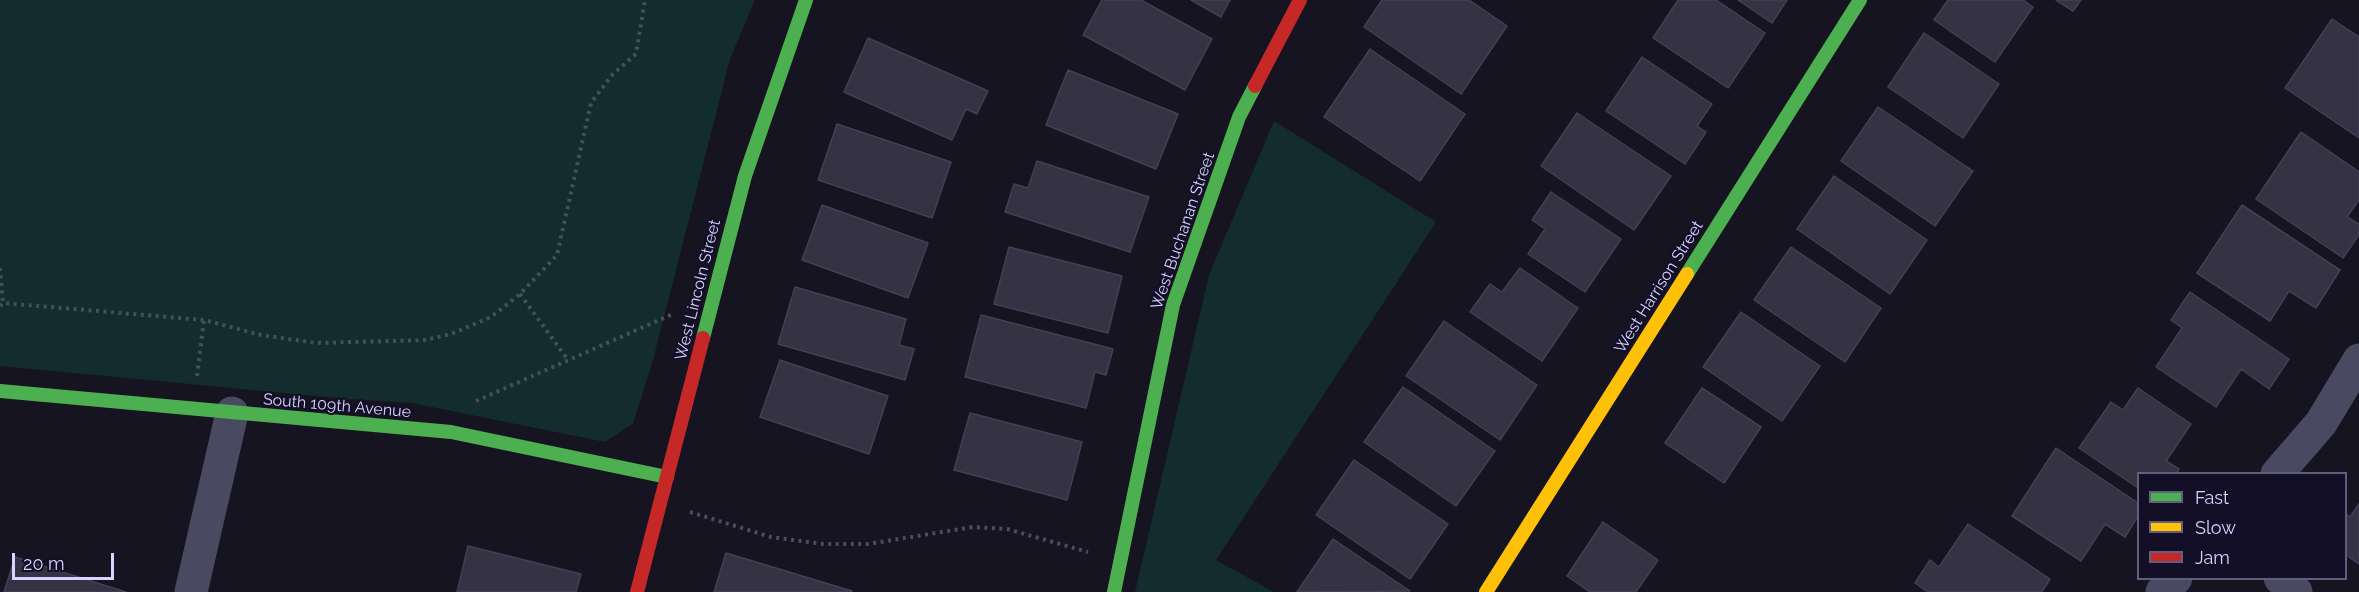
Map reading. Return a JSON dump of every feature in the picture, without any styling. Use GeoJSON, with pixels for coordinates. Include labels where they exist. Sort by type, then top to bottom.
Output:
{"type":"FeatureCollection","features":[{"type":"Feature","properties":{"kind":"street","name":"West Lincoln Street"},"geometry":{"type":"LineString","coordinates":[[637,592],[745,176],[806,0]]}},
{"type":"Feature","properties":{"kind":"street","name":"West Buchanan Street"},"geometry":{"type":"LineString","coordinates":[[1114,592],[1173,305],[1239,117],[1300,0]]}},
{"type":"Feature","properties":{"kind":"street","name":"West Harrison Street"},"geometry":{"type":"LineString","coordinates":[[1486,592],[1860,0]]}},
{"type":"Feature","properties":{"kind":"street"},"geometry":{"type":"LineString","coordinates":[[2279,472],[2321,423],[2359,360]]}},
{"type":"Feature","properties":{"kind":"street","name":"South 109th Avenue"},"geometry":{"type":"LineString","coordinates":[[0,392],[451,432],[667,477]]}},
{"type":"Feature","properties":{"kind":"street"},"geometry":{"type":"LineString","coordinates":[[191,592],[232,413]]}},
{"type":"Feature","properties":{"kind":"street"},"geometry":{"type":"LineString","coordinates":[[2162,592],[2175,580]]}},
{"type":"Feature","properties":{"kind":"street"},"geometry":{"type":"LineString","coordinates":[[2281,580],[2296,592]]}},
{"type":"Feature","properties":{"kind":"path"},"geometry":{"type":"LineString","coordinates":[[0,268],[1,304],[204,320],[261,335],[316,343],[425,340],[451,334],[491,317],[520,294],[557,255],[591,104],[612,75],[636,54],[645,0]]}},
{"type":"Feature","properties":{"kind":"path"},"geometry":{"type":"LineString","coordinates":[[520,294],[568,360]]}},
{"type":"Feature","properties":{"kind":"path"},"geometry":{"type":"LineString","coordinates":[[475,402],[714,295]]}},
{"type":"Feature","properties":{"kind":"path"},"geometry":{"type":"LineString","coordinates":[[193,409],[204,320]]}},
{"type":"Feature","properties":{"kind":"path"},"geometry":{"type":"LineString","coordinates":[[660,503],[771,537],[823,544],[868,544],[973,527],[1007,529],[1121,561]]}},
{"type":"Feature","properties":{"kind":"green space"},"geometry":{"type":"Polygon","coordinates":[[[0,0],[755,0],[730,59],[653,360],[633,424],[605,442],[412,403],[0,366],[0,0]]]}},
{"type":"Feature","properties":{"kind":"green space"},"geometry":{"type":"Polygon","coordinates":[[[1274,121],[1436,222],[1216,560],[1274,592],[1135,592],[1209,275],[1274,121]]]}},
{"type":"Feature","properties":{"kind":"building"},"geometry":{"type":"Polygon","coordinates":[[[1102,0],[1141,0],[1212,39],[1185,90],[1083,35],[1102,0]]]}},
{"type":"Feature","properties":{"kind":"building"},"geometry":{"type":"Polygon","coordinates":[[[1191,0],[1230,0],[1221,17],[1191,0]]]}},
{"type":"Feature","properties":{"kind":"building"},"geometry":{"type":"Polygon","coordinates":[[[1382,0],[1469,0],[1507,26],[1461,94],[1364,27],[1382,0]]]}},
{"type":"Feature","properties":{"kind":"building"},"geometry":{"type":"Polygon","coordinates":[[[1678,0],[1716,0],[1765,33],[1728,88],[1653,38],[1678,0]]]}},
{"type":"Feature","properties":{"kind":"building"},"geometry":{"type":"Polygon","coordinates":[[[1738,0],[1787,0],[1772,23],[1738,0]]]}},
{"type":"Feature","properties":{"kind":"building"},"geometry":{"type":"Polygon","coordinates":[[[1948,0],[2023,0],[2033,7],[1995,62],[1934,20],[1948,0]]]}},
{"type":"Feature","properties":{"kind":"building"},"geometry":{"type":"Polygon","coordinates":[[[2056,0],[2081,0],[2073,11],[2056,0]]]}},
{"type":"Feature","properties":{"kind":"building"},"geometry":{"type":"Polygon","coordinates":[[[2332,19],[2359,37],[2359,138],[2285,88],[2332,19]]]}},
{"type":"Feature","properties":{"kind":"building"},"geometry":{"type":"Polygon","coordinates":[[[1924,33],[1999,84],[1963,138],[1888,87],[1924,33]]]}},
{"type":"Feature","properties":{"kind":"building"},"geometry":{"type":"Polygon","coordinates":[[[868,38],[988,91],[977,114],[966,109],[952,140],[844,92],[868,38]]]}},
{"type":"Feature","properties":{"kind":"building"},"geometry":{"type":"Polygon","coordinates":[[[1370,49],[1465,114],[1420,181],[1324,117],[1370,49]]]}},
{"type":"Feature","properties":{"kind":"building"},"geometry":{"type":"Polygon","coordinates":[[[1642,57],[1712,104],[1697,126],[1706,132],[1685,164],[1606,111],[1642,57]]]}},
{"type":"Feature","properties":{"kind":"building"},"geometry":{"type":"Polygon","coordinates":[[[1068,70],[1178,114],[1156,169],[1046,125],[1068,70]]]}},
{"type":"Feature","properties":{"kind":"building"},"geometry":{"type":"Polygon","coordinates":[[[1878,107],[1973,171],[1935,226],[1841,161],[1878,107]]]}},
{"type":"Feature","properties":{"kind":"building"},"geometry":{"type":"Polygon","coordinates":[[[1577,113],[1671,176],[1634,230],[1541,166],[1577,113]]]}},
{"type":"Feature","properties":{"kind":"building"},"geometry":{"type":"Polygon","coordinates":[[[837,124],[951,162],[932,218],[818,180],[837,124]]]}},
{"type":"Feature","properties":{"kind":"building"},"geometry":{"type":"Polygon","coordinates":[[[2301,132],[2359,172],[2359,200],[2347,217],[2359,224],[2359,235],[2343,258],[2256,199],[2301,132]]]}},
{"type":"Feature","properties":{"kind":"building"},"geometry":{"type":"Polygon","coordinates":[[[1037,161],[1149,197],[1130,252],[1005,212],[1014,184],[1028,188],[1037,161]]]}},
{"type":"Feature","properties":{"kind":"building"},"geometry":{"type":"Polygon","coordinates":[[[1834,176],[1927,240],[1890,294],[1797,229],[1834,176]]]}},
{"type":"Feature","properties":{"kind":"building"},"geometry":{"type":"Polygon","coordinates":[[[1551,192],[1621,239],[1585,292],[1528,254],[1545,229],[1532,220],[1551,192]]]}},
{"type":"Feature","properties":{"kind":"building"},"geometry":{"type":"Polygon","coordinates":[[[822,205],[928,243],[908,298],[802,260],[822,205]]]}},
{"type":"Feature","properties":{"kind":"building"},"geometry":{"type":"Polygon","coordinates":[[[2242,205],[2340,270],[2316,308],[2289,291],[2270,321],[2197,273],[2242,205]]]}},
{"type":"Feature","properties":{"kind":"building"},"geometry":{"type":"Polygon","coordinates":[[[1009,247],[1122,276],[1108,333],[994,304],[1009,247]]]}},
{"type":"Feature","properties":{"kind":"building"},"geometry":{"type":"Polygon","coordinates":[[[1791,247],[1881,308],[1845,362],[1754,300],[1791,247]]]}},
{"type":"Feature","properties":{"kind":"building"},"geometry":{"type":"Polygon","coordinates":[[[1520,268],[1578,308],[1542,361],[1470,312],[1490,284],[1502,292],[1520,268]]]}},
{"type":"Feature","properties":{"kind":"building"},"geometry":{"type":"Polygon","coordinates":[[[795,287],[906,319],[899,345],[914,349],[905,380],[778,344],[795,287]]]}},
{"type":"Feature","properties":{"kind":"building"},"geometry":{"type":"Polygon","coordinates":[[[2190,292],[2289,359],[2269,389],[2241,369],[2216,407],[2156,367],[2182,328],[2171,320],[2190,292]]]}},
{"type":"Feature","properties":{"kind":"building"},"geometry":{"type":"Polygon","coordinates":[[[1741,312],[1820,366],[1782,421],[1703,367],[1741,312]]]}},
{"type":"Feature","properties":{"kind":"building"},"geometry":{"type":"Polygon","coordinates":[[[981,315],[1113,349],[1106,375],[1095,372],[1086,408],[965,377],[981,315]]]}},
{"type":"Feature","properties":{"kind":"building"},"geometry":{"type":"Polygon","coordinates":[[[1444,321],[1537,385],[1500,440],[1406,376],[1444,321]]]}},
{"type":"Feature","properties":{"kind":"building"},"geometry":{"type":"Polygon","coordinates":[[[780,360],[888,396],[869,454],[760,417],[780,360]]]}},
{"type":"Feature","properties":{"kind":"building"},"geometry":{"type":"Polygon","coordinates":[[[1403,387],[1495,451],[1456,506],[1364,442],[1403,387]]]}},
{"type":"Feature","properties":{"kind":"building"},"geometry":{"type":"Polygon","coordinates":[[[1702,388],[1761,427],[1724,483],[1665,443],[1702,388]]]}},
{"type":"Feature","properties":{"kind":"building"},"geometry":{"type":"Polygon","coordinates":[[[2138,388],[2191,424],[2166,461],[2179,469],[2177,472],[2137,472],[2137,487],[2079,448],[2111,402],[2123,410],[2138,388]]]}},
{"type":"Feature","properties":{"kind":"building"},"geometry":{"type":"Polygon","coordinates":[[[970,413],[1082,442],[1067,500],[954,470],[970,413]]]}},
{"type":"Feature","properties":{"kind":"building"},"geometry":{"type":"Polygon","coordinates":[[[2056,448],[2137,502],[2137,518],[2125,537],[2105,524],[2081,561],[2012,516],[2056,448]]]}},
{"type":"Feature","properties":{"kind":"building"},"geometry":{"type":"Polygon","coordinates":[[[1354,460],[1448,524],[1410,579],[1316,515],[1354,460]]]}},
{"type":"Feature","properties":{"kind":"building"},"geometry":{"type":"Polygon","coordinates":[[[2359,504],[2359,564],[2347,556],[2347,515],[2350,517],[2359,504]]]}},
{"type":"Feature","properties":{"kind":"building"},"geometry":{"type":"Polygon","coordinates":[[[1603,522],[1658,560],[1636,592],[1590,592],[1567,576],[1603,522]]]}},
{"type":"Feature","properties":{"kind":"building"},"geometry":{"type":"Polygon","coordinates":[[[1968,524],[2050,579],[2042,592],[1928,592],[1915,583],[1930,560],[1939,567],[1968,524]]]}},
{"type":"Feature","properties":{"kind":"building"},"geometry":{"type":"Polygon","coordinates":[[[1333,539],[1410,591],[1297,592],[1333,539]]]}},
{"type":"Feature","properties":{"kind":"building"},"geometry":{"type":"Polygon","coordinates":[[[468,546],[581,574],[576,592],[457,592],[468,546]]]}},
{"type":"Feature","properties":{"kind":"building"},"geometry":{"type":"Polygon","coordinates":[[[726,553],[852,591],[852,592],[714,592],[726,553]]]}},
{"type":"Feature","properties":{"kind":"building"},"geometry":{"type":"Polygon","coordinates":[[[15,557],[126,592],[4,592],[15,557]]]}},
{"type":"Feature","properties":{"kind":"traffic: fast"},"geometry":{"type":"LineString","coordinates":[[703,338],[745,176],[806,0]]}},
{"type":"Feature","properties":{"kind":"traffic: fast"},"geometry":{"type":"LineString","coordinates":[[1687,274],[1860,0]]}},
{"type":"Feature","properties":{"kind":"traffic: fast"},"geometry":{"type":"LineString","coordinates":[[1114,592],[1173,305],[1239,117],[1255,86]]}},
{"type":"Feature","properties":{"kind":"traffic: fast"},"geometry":{"type":"LineString","coordinates":[[0,391],[451,432],[667,477]]}},
{"type":"Feature","properties":{"kind":"traffic: slow"},"geometry":{"type":"LineString","coordinates":[[1486,592],[1687,274]]}},
{"type":"Feature","properties":{"kind":"traffic: jam"},"geometry":{"type":"LineString","coordinates":[[1255,86],[1300,0]]}},
{"type":"Feature","properties":{"kind":"traffic: jam"},"geometry":{"type":"LineString","coordinates":[[637,592],[703,338]]}}]}
